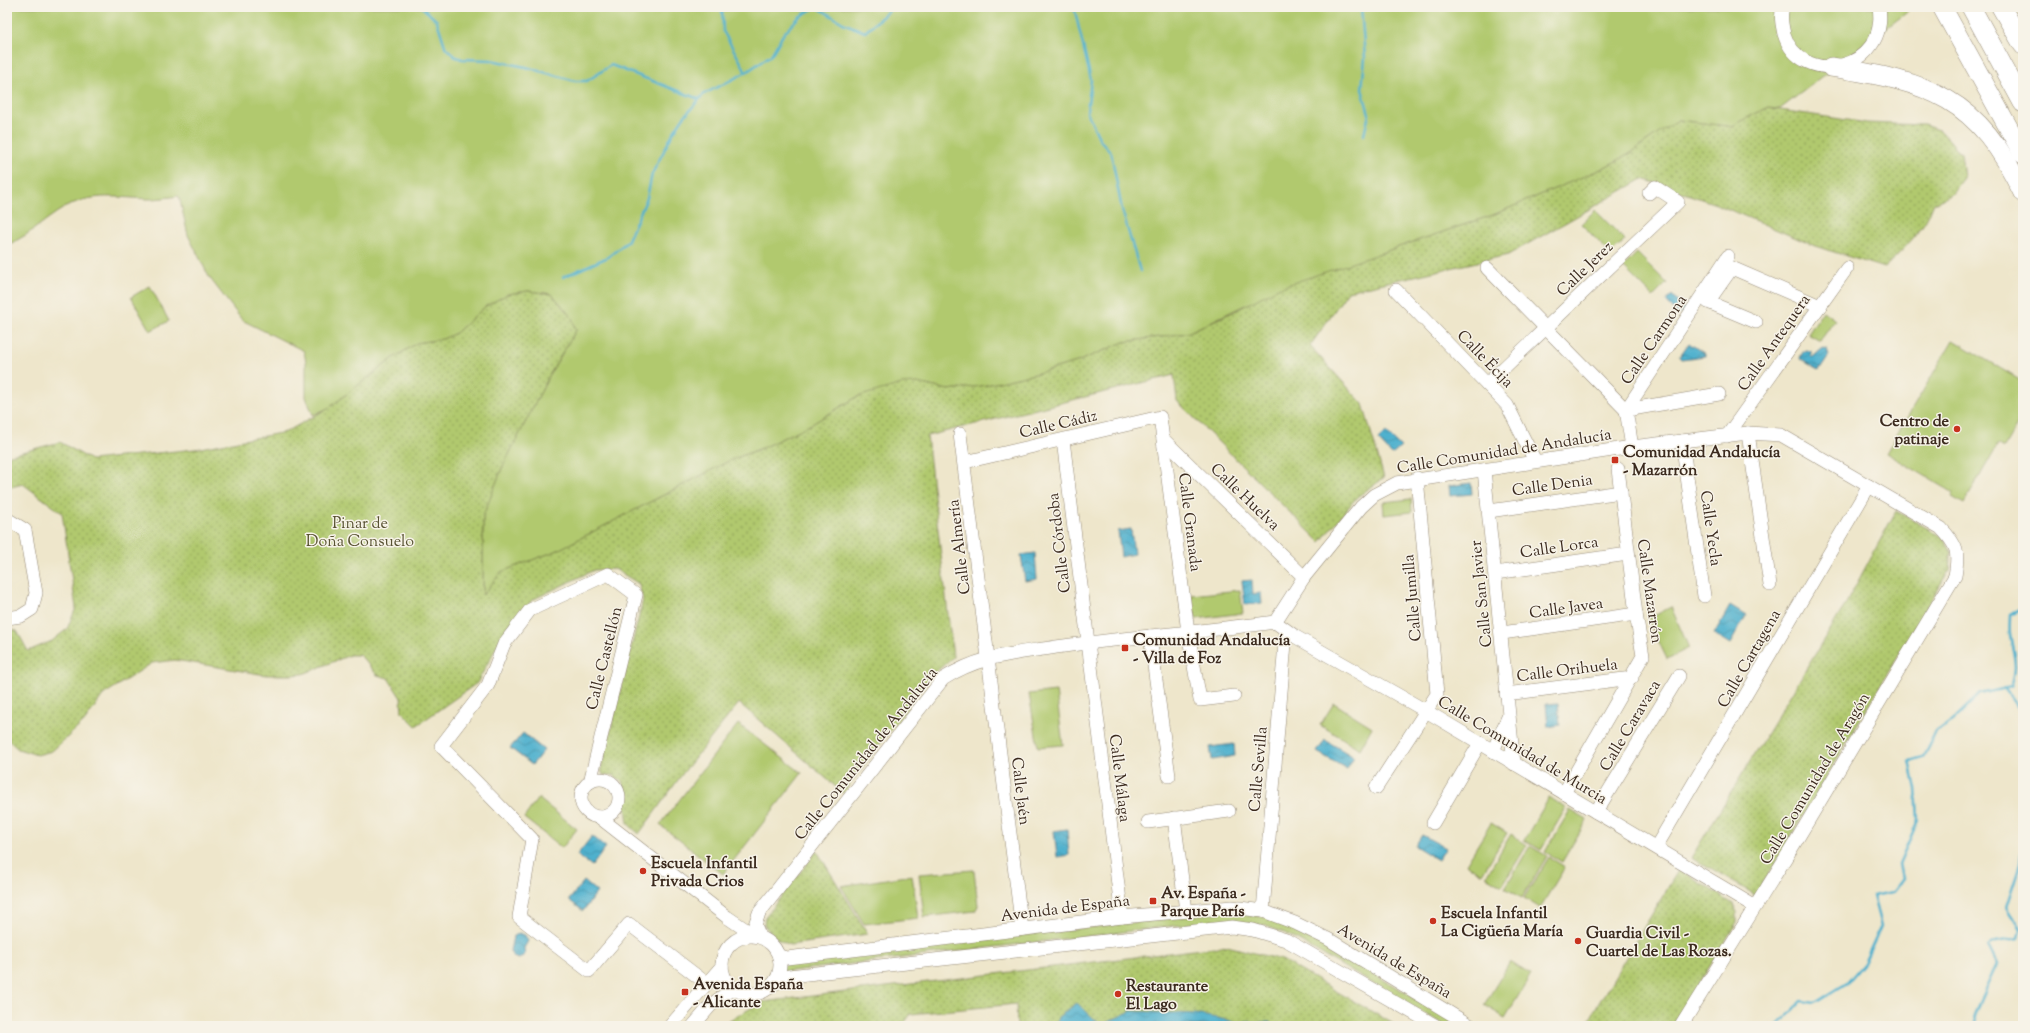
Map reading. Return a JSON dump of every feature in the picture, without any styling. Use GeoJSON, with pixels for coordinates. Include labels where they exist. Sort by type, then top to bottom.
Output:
{"type":"FeatureCollection","features":[{"type":"Feature","properties":{"kind":"highway"},"geometry":{"type":"LineString","coordinates":[[1942,7],[2023,154]]}},
{"type":"Feature","properties":{"kind":"highway"},"geometry":{"type":"LineString","coordinates":[[1971,7],[2023,103]]}},
{"type":"Feature","properties":{"kind":"highway"},"geometry":{"type":"LineString","coordinates":[[2001,7],[2023,45]]}},
{"type":"Feature","properties":{"kind":"highway"},"geometry":{"type":"LineString","coordinates":[[1831,67],[1880,74],[1917,85],[1962,109],[1976,121],[1999,148],[2023,193]]}},
{"type":"Feature","properties":{"kind":"street"},"geometry":{"type":"LineString","coordinates":[[1783,7],[1782,26],[1786,39],[1794,51],[1810,63],[1831,67],[1845,65],[1859,58],[1870,47],[1878,33],[1880,18],[1878,7]]}},
{"type":"Feature","properties":{"kind":"street","name":"Calle Jerez"},"geometry":{"type":"LineString","coordinates":[[1487,384],[1678,202],[1655,187],[1648,193]]}},
{"type":"Feature","properties":{"kind":"street","name":"Calle Carmona"},"geometry":{"type":"LineString","coordinates":[[1632,446],[1626,410],[1728,256]]}},
{"type":"Feature","properties":{"kind":"street"},"geometry":{"type":"LineString","coordinates":[[1487,268],[1626,410],[1719,394]]}},
{"type":"Feature","properties":{"kind":"street"},"geometry":{"type":"LineString","coordinates":[[1756,322],[1708,302],[1732,268],[1820,306]]}},
{"type":"Feature","properties":{"kind":"street","name":"Calle Antequera"},"geometry":{"type":"LineString","coordinates":[[1727,436],[1847,268]]}},
{"type":"Feature","properties":{"kind":"street","name":"Calle Écija"},"geometry":{"type":"LineString","coordinates":[[1396,290],[1508,405],[1535,461]]}},
{"type":"Feature","properties":{"kind":"street","name":"Calle Cádiz"},"geometry":{"type":"LineString","coordinates":[[965,462],[1160,417]]}},
{"type":"Feature","properties":{"kind":"street","name":"Calle Granada"},"geometry":{"type":"LineString","coordinates":[[1160,417],[1188,632],[1200,700],[1234,696]]}},
{"type":"Feature","properties":{"kind":"street"},"geometry":{"type":"LineString","coordinates":[[1748,433],[1770,585]]}},
{"type":"Feature","properties":{"kind":"street","name":"Calle Comunidad de Andalucía"},"geometry":{"type":"LineString","coordinates":[[759,913],[943,679],[961,667],[988,658],[1087,643],[1275,622],[1304,577],[1361,507],[1374,495],[1397,483],[1417,478],[1484,470],[1632,446],[1748,433],[1781,435],[1941,528],[1953,541]]}},
{"type":"Feature","properties":{"kind":"street","name":"Calle Almería"},"geometry":{"type":"LineString","coordinates":[[960,434],[965,462],[988,658]]}},
{"type":"Feature","properties":{"kind":"street","name":"Calle Córdoba"},"geometry":{"type":"LineString","coordinates":[[1063,440],[1087,643]]}},
{"type":"Feature","properties":{"kind":"street","name":"Calle Huelva"},"geometry":{"type":"LineString","coordinates":[[1164,440],[1304,577]]}},
{"type":"Feature","properties":{"kind":"street","name":"Calle Yecla"},"geometry":{"type":"LineString","coordinates":[[1682,441],[1704,596]]}},
{"type":"Feature","properties":{"kind":"street","name":"Calle Mazarrón"},"geometry":{"type":"LineString","coordinates":[[1564,793],[1632,678],[1643,656],[1636,614],[1618,469]]}},
{"type":"Feature","properties":{"kind":"street","name":"Calle San Javier"},"geometry":{"type":"LineString","coordinates":[[1484,470],[1502,633],[1506,694],[1514,764]]}},
{"type":"Feature","properties":{"kind":"street","name":"Calle Jumilla"},"geometry":{"type":"LineString","coordinates":[[1376,788],[1437,694],[1417,478]]}},
{"type":"Feature","properties":{"kind":"street","name":"Calle Cartagena"},"geometry":{"type":"LineString","coordinates":[[1656,847],[1869,486]]}},
{"type":"Feature","properties":{"kind":"street","name":"Calle Denia"},"geometry":{"type":"LineString","coordinates":[[1489,511],[1620,492]]}},
{"type":"Feature","properties":{"kind":"street"},"geometry":{"type":"LineString","coordinates":[[7,519],[25,530],[36,593],[32,609],[21,616],[7,618]]}},
{"type":"Feature","properties":{"kind":"street","name":"Calle Comunidad de Aragón"},"geometry":{"type":"LineString","coordinates":[[1681,1026],[1896,676],[1955,576],[1958,558],[1953,541]]}},
{"type":"Feature","properties":{"kind":"street","name":"Calle Lorca"},"geometry":{"type":"LineString","coordinates":[[1495,573],[1628,554]]}},
{"type":"Feature","properties":{"kind":"street","name":"Calle Castellón"},"geometry":{"type":"LineString","coordinates":[[590,782],[636,595],[608,574],[530,610],[504,644],[488,684],[441,746],[532,839],[519,917],[589,971],[629,924],[706,983]]}},
{"type":"Feature","properties":{"kind":"street","name":"Calle Javea"},"geometry":{"type":"LineString","coordinates":[[1502,633],[1636,614]]}},
{"type":"Feature","properties":{"kind":"street","name":"Calle Comunidad de Murcia"},"geometry":{"type":"LineString","coordinates":[[1275,622],[1286,630],[1426,711],[1754,906]]}},
{"type":"Feature","properties":{"kind":"street","name":"Calle Sevilla"},"geometry":{"type":"LineString","coordinates":[[1263,911],[1286,630]]}},
{"type":"Feature","properties":{"kind":"street"},"geometry":{"type":"LineString","coordinates":[[1150,636],[1169,776]]}},
{"type":"Feature","properties":{"kind":"street","name":"Calle Málaga"},"geometry":{"type":"LineString","coordinates":[[1087,643],[1122,917]]}},
{"type":"Feature","properties":{"kind":"street","name":"Calle Jaén"},"geometry":{"type":"LineString","coordinates":[[988,658],[1022,929]]}},
{"type":"Feature","properties":{"kind":"street","name":"Calle Caravaca"},"geometry":{"type":"LineString","coordinates":[[1596,812],[1679,676]]}},
{"type":"Feature","properties":{"kind":"street","name":"Calle Orihuela"},"geometry":{"type":"LineString","coordinates":[[1506,694],[1632,678]]}},
{"type":"Feature","properties":{"kind":"street","name":"Calle San Javier"},"geometry":{"type":"LineString","coordinates":[[1493,751],[1508,715]]}},
{"type":"Feature","properties":{"kind":"street"},"geometry":{"type":"LineString","coordinates":[[1433,823],[1480,744]]}},
{"type":"Feature","properties":{"kind":"street"},"geometry":{"type":"LineString","coordinates":[[619,800],[613,811],[606,816],[599,817],[591,815],[584,809],[581,799],[582,790],[590,782],[600,779],[612,783],[617,790],[619,800],[620,834]]}},
{"type":"Feature","properties":{"kind":"street"},"geometry":{"type":"LineString","coordinates":[[1148,822],[1229,811]]}},
{"type":"Feature","properties":{"kind":"street"},"geometry":{"type":"LineString","coordinates":[[599,817],[727,918],[768,941],[775,948],[779,956],[780,967],[778,976],[772,985]]}},
{"type":"Feature","properties":{"kind":"street"},"geometry":{"type":"LineString","coordinates":[[1174,818],[1186,911]]}},
{"type":"Feature","properties":{"kind":"street","name":"Avenida de España"},"geometry":{"type":"LineString","coordinates":[[779,956],[787,958],[1122,917],[1232,907],[1263,911],[1295,923],[1328,939],[1471,1026]]}},
{"type":"Feature","properties":{"kind":"street"},"geometry":{"type":"LineString","coordinates":[[727,918],[744,919],[759,913]]}},
{"type":"Feature","properties":{"kind":"street"},"geometry":{"type":"LineString","coordinates":[[757,936],[755,925],[759,913]]}},
{"type":"Feature","properties":{"kind":"street"},"geometry":{"type":"LineString","coordinates":[[727,918],[732,943]]}},
{"type":"Feature","properties":{"kind":"street"},"geometry":{"type":"LineString","coordinates":[[757,936],[743,937],[732,943],[725,954],[722,966],[724,975],[734,988],[743,993],[754,994],[764,991],[789,976],[1232,927],[1253,930],[1286,940],[1436,1026]]}},
{"type":"Feature","properties":{"kind":"street"},"geometry":{"type":"LineString","coordinates":[[670,1026],[722,966]]}},
{"type":"Feature","properties":{"kind":"street"},"geometry":{"type":"LineString","coordinates":[[693,1026],[711,1005],[734,988]]}},
{"type":"Feature","properties":{"kind":"green space"},"geometry":{"type":"Polygon","coordinates":[[[7,7],[1914,7],[1780,109],[1767,108],[1737,123],[1734,127],[1678,120],[1628,155],[1599,170],[1493,215],[1378,254],[1243,306],[1187,333],[1124,342],[1077,362],[1035,374],[982,386],[948,390],[917,383],[857,397],[812,424],[762,448],[731,460],[556,551],[501,572],[483,596],[483,516],[502,468],[551,372],[576,330],[572,320],[563,307],[552,294],[528,291],[508,294],[486,306],[456,333],[443,339],[417,343],[395,357],[330,407],[313,415],[306,397],[306,363],[304,351],[242,320],[209,277],[188,235],[179,196],[149,199],[102,197],[83,200],[65,207],[25,236],[7,245],[7,7]]]}},
{"type":"Feature","properties":{"kind":"green space","name":"Pinar de Doña Consuelo"},"geometry":{"type":"Polygon","coordinates":[[[1767,108],[1867,123],[1924,125],[1941,131],[1961,153],[1964,178],[1951,195],[1934,203],[1925,221],[1913,238],[1884,268],[1815,246],[1716,204],[1643,179],[1508,255],[1348,291],[1310,346],[1363,404],[1384,478],[1357,497],[1320,542],[1177,401],[1174,375],[927,436],[953,657],[931,676],[843,793],[739,703],[683,773],[639,834],[628,824],[623,782],[613,775],[603,775],[601,769],[643,600],[639,584],[615,569],[594,570],[532,600],[496,648],[477,683],[416,726],[402,712],[401,698],[388,678],[377,675],[360,655],[350,655],[303,674],[290,675],[266,675],[175,660],[152,663],[103,695],[84,722],[52,751],[37,755],[18,749],[7,739],[7,628],[17,631],[28,651],[52,641],[67,629],[76,608],[62,513],[23,484],[7,488],[7,456],[60,442],[91,460],[195,449],[286,432],[330,407],[395,357],[417,343],[443,339],[456,333],[486,306],[508,294],[528,291],[552,294],[572,318],[576,330],[551,372],[502,468],[483,516],[483,595],[501,572],[556,551],[731,460],[762,448],[812,424],[857,397],[902,384],[917,383],[948,390],[982,386],[1035,374],[1077,362],[1124,342],[1187,333],[1235,311],[1278,288],[1493,215],[1599,170],[1628,155],[1678,120],[1734,127],[1737,123],[1767,108]]]}},
{"type":"Feature","properties":{"kind":"green space"},"geometry":{"type":"Polygon","coordinates":[[[1595,210],[1625,240],[1611,254],[1581,224],[1595,210]]]}},
{"type":"Feature","properties":{"kind":"green space"},"geometry":{"type":"Polygon","coordinates":[[[1637,253],[1667,283],[1653,297],[1623,267],[1637,253]]]}},
{"type":"Feature","properties":{"kind":"green space"},"geometry":{"type":"Polygon","coordinates":[[[150,286],[169,321],[150,331],[131,297],[150,286]]]}},
{"type":"Feature","properties":{"kind":"green space"},"geometry":{"type":"Polygon","coordinates":[[[1823,311],[1835,320],[1820,341],[1808,334],[1823,311]]]}},
{"type":"Feature","properties":{"kind":"green space","name":"Centro de patinaje"},"geometry":{"type":"Polygon","coordinates":[[[1953,340],[2023,382],[2023,414],[2004,448],[1998,444],[1964,504],[1952,497],[1954,493],[1886,453],[1953,340]]]}},
{"type":"Feature","properties":{"kind":"green space"},"geometry":{"type":"Polygon","coordinates":[[[1411,499],[1412,512],[1384,515],[1383,502],[1411,499]]]}},
{"type":"Feature","properties":{"kind":"green space"},"geometry":{"type":"Polygon","coordinates":[[[1896,511],[1943,537],[1951,551],[1949,570],[1756,895],[1691,858],[1844,607],[1896,511]]]}},
{"type":"Feature","properties":{"kind":"green space"},"geometry":{"type":"Polygon","coordinates":[[[1240,590],[1243,613],[1196,619],[1191,595],[1240,590]]]}},
{"type":"Feature","properties":{"kind":"green space"},"geometry":{"type":"Polygon","coordinates":[[[1671,607],[1689,648],[1667,659],[1648,619],[1671,607]]]}},
{"type":"Feature","properties":{"kind":"green space"},"geometry":{"type":"Polygon","coordinates":[[[1056,691],[1063,745],[1038,747],[1029,694],[1056,691]]]}},
{"type":"Feature","properties":{"kind":"green space"},"geometry":{"type":"Polygon","coordinates":[[[1334,703],[1372,727],[1360,749],[1320,725],[1334,703]]]}},
{"type":"Feature","properties":{"kind":"green space"},"geometry":{"type":"Polygon","coordinates":[[[738,724],[802,773],[723,874],[660,825],[738,724]]]}},
{"type":"Feature","properties":{"kind":"green space"},"geometry":{"type":"Polygon","coordinates":[[[538,798],[577,829],[562,848],[524,818],[538,798]]]}},
{"type":"Feature","properties":{"kind":"green space"},"geometry":{"type":"Polygon","coordinates":[[[1549,798],[1566,808],[1541,850],[1524,840],[1549,798]]]}},
{"type":"Feature","properties":{"kind":"green space"},"geometry":{"type":"Polygon","coordinates":[[[1570,810],[1587,820],[1562,862],[1545,852],[1570,810]]]}},
{"type":"Feature","properties":{"kind":"green space"},"geometry":{"type":"Polygon","coordinates":[[[1491,823],[1507,833],[1482,874],[1466,864],[1491,823]]]}},
{"type":"Feature","properties":{"kind":"green space"},"geometry":{"type":"Polygon","coordinates":[[[1511,834],[1527,845],[1502,886],[1486,876],[1511,834]]]}},
{"type":"Feature","properties":{"kind":"green space"},"geometry":{"type":"Polygon","coordinates":[[[1530,846],[1547,856],[1522,898],[1505,888],[1530,846]]]}},
{"type":"Feature","properties":{"kind":"green space"},"geometry":{"type":"Polygon","coordinates":[[[817,851],[868,934],[790,945],[775,938],[764,925],[765,917],[817,851]]]}},
{"type":"Feature","properties":{"kind":"green space"},"geometry":{"type":"Polygon","coordinates":[[[1549,857],[1565,867],[1540,908],[1524,898],[1549,857]]]}},
{"type":"Feature","properties":{"kind":"green space"},"geometry":{"type":"Polygon","coordinates":[[[1679,869],[1733,904],[1737,912],[1737,922],[1673,1026],[1585,1026],[1679,869]]]}},
{"type":"Feature","properties":{"kind":"green space"},"geometry":{"type":"Polygon","coordinates":[[[974,870],[978,906],[975,911],[924,917],[919,874],[974,870]]]}},
{"type":"Feature","properties":{"kind":"green space"},"geometry":{"type":"Polygon","coordinates":[[[912,875],[918,918],[864,924],[841,886],[912,875]]]}},
{"type":"Feature","properties":{"kind":"green space"},"geometry":{"type":"Polygon","coordinates":[[[1224,912],[1265,917],[1292,927],[1463,1026],[1446,1026],[1287,934],[1263,925],[1224,920],[782,972],[781,963],[1224,912]]]}},
{"type":"Feature","properties":{"kind":"green space"},"geometry":{"type":"Polygon","coordinates":[[[1227,946],[1282,960],[1397,1026],[1017,1026],[1016,1004],[911,1014],[902,1026],[719,1026],[762,1002],[1227,946]]]}},
{"type":"Feature","properties":{"kind":"green space"},"geometry":{"type":"Polygon","coordinates":[[[1510,962],[1531,975],[1505,1018],[1484,1005],[1510,962]]]}},
{"type":"Feature","properties":{"kind":"water"},"geometry":{"type":"Polygon","coordinates":[[[1672,295],[1685,309],[1679,315],[1666,302],[1672,295]]]}},
{"type":"Feature","properties":{"kind":"water"},"geometry":{"type":"Polygon","coordinates":[[[1689,343],[1705,354],[1705,356],[1681,359],[1679,357],[1689,343]]]}},
{"type":"Feature","properties":{"kind":"water"},"geometry":{"type":"Polygon","coordinates":[[[1823,348],[1827,349],[1829,355],[1819,370],[1800,359],[1805,350],[1811,351],[1811,357],[1813,357],[1823,348]]]}},
{"type":"Feature","properties":{"kind":"water"},"geometry":{"type":"Polygon","coordinates":[[[1386,432],[1401,447],[1392,455],[1378,440],[1386,432]]]}},
{"type":"Feature","properties":{"kind":"water"},"geometry":{"type":"Polygon","coordinates":[[[1471,483],[1472,494],[1450,496],[1449,486],[1471,483]]]}},
{"type":"Feature","properties":{"kind":"water"},"geometry":{"type":"Polygon","coordinates":[[[1131,529],[1134,554],[1121,557],[1118,531],[1131,529]]]}},
{"type":"Feature","properties":{"kind":"water"},"geometry":{"type":"Polygon","coordinates":[[[1035,553],[1037,579],[1025,581],[1021,555],[1035,553]]]}},
{"type":"Feature","properties":{"kind":"water"},"geometry":{"type":"Polygon","coordinates":[[[1252,580],[1253,594],[1261,593],[1262,603],[1245,605],[1242,581],[1252,580]]]}},
{"type":"Feature","properties":{"kind":"water"},"geometry":{"type":"Polygon","coordinates":[[[1730,606],[1746,616],[1730,644],[1714,634],[1730,606]]]}},
{"type":"Feature","properties":{"kind":"water"},"geometry":{"type":"Polygon","coordinates":[[[1558,703],[1560,725],[1548,727],[1546,704],[1558,703]]]}},
{"type":"Feature","properties":{"kind":"water"},"geometry":{"type":"Polygon","coordinates":[[[523,733],[544,750],[532,765],[510,748],[523,733]]]}},
{"type":"Feature","properties":{"kind":"water"},"geometry":{"type":"Polygon","coordinates":[[[1325,740],[1354,757],[1347,769],[1317,752],[1325,740]]]}},
{"type":"Feature","properties":{"kind":"water"},"geometry":{"type":"Polygon","coordinates":[[[1234,744],[1235,756],[1212,760],[1210,747],[1234,744]]]}},
{"type":"Feature","properties":{"kind":"water"},"geometry":{"type":"Polygon","coordinates":[[[1067,829],[1069,855],[1057,857],[1054,831],[1067,829]]]}},
{"type":"Feature","properties":{"kind":"water"},"geometry":{"type":"Polygon","coordinates":[[[1422,835],[1446,848],[1438,860],[1415,846],[1422,835]]]}},
{"type":"Feature","properties":{"kind":"water"},"geometry":{"type":"Polygon","coordinates":[[[592,836],[606,847],[592,866],[577,855],[592,836]]]}},
{"type":"Feature","properties":{"kind":"water"},"geometry":{"type":"Polygon","coordinates":[[[584,881],[597,892],[583,911],[569,900],[584,881]]]}},
{"type":"Feature","properties":{"kind":"water"},"geometry":{"type":"Polygon","coordinates":[[[519,933],[525,935],[528,941],[524,948],[525,954],[519,959],[513,957],[510,951],[513,937],[519,933]]]}},
{"type":"Feature","properties":{"kind":"water"},"geometry":{"type":"Polygon","coordinates":[[[1077,1003],[1101,1025],[1131,1011],[1195,1014],[1238,1022],[1271,1022],[1274,1026],[1056,1026],[1058,1017],[1077,1003]]]}},
{"type":"Feature","properties":{"kind":"waterway"},"geometry":{"type":"LineString","coordinates":[[422,7],[437,21],[445,46],[454,56],[462,59],[491,60],[526,67],[575,81],[587,81],[611,65],[699,99]]}},
{"type":"Feature","properties":{"kind":"waterway"},"geometry":{"type":"LineString","coordinates":[[722,7],[723,31],[745,72]]}},
{"type":"Feature","properties":{"kind":"waterway"},"geometry":{"type":"LineString","coordinates":[[563,277],[608,257],[627,242],[647,198],[652,174],[672,135],[683,118],[704,94],[745,73],[771,55],[784,33],[799,17],[816,7]]}},
{"type":"Feature","properties":{"kind":"waterway"},"geometry":{"type":"LineString","coordinates":[[817,7],[843,23],[865,32],[893,7]]}},
{"type":"Feature","properties":{"kind":"waterway"},"geometry":{"type":"LineString","coordinates":[[1074,7],[1091,80],[1087,112],[1100,140],[1111,152],[1122,210],[1140,271]]}},
{"type":"Feature","properties":{"kind":"waterway"},"geometry":{"type":"LineString","coordinates":[[1361,7],[1365,58],[1362,89],[1369,114],[1364,135]]}},
{"type":"Feature","properties":{"kind":"waterway"},"geometry":{"type":"LineString","coordinates":[[1777,1026],[1801,1001],[1815,1003],[1847,983],[1864,963],[1881,926],[1873,896],[1892,892],[1902,879],[1899,864],[1918,820],[1916,788],[1910,761],[1923,757],[1936,731],[1952,721],[1980,694],[2011,687],[2015,666],[2010,632],[2010,614],[2023,608]]}},
{"type":"Feature","properties":{"kind":"waterway"},"geometry":{"type":"LineString","coordinates":[[2004,688],[2023,714]]}},
{"type":"Feature","properties":{"kind":"waterway"},"geometry":{"type":"LineString","coordinates":[[1976,1026],[1974,1014],[1997,964],[1988,946],[1996,942],[2018,938],[2020,929],[2006,907],[2020,864],[2023,840]]}},
{"type":"Feature","properties":{"kind":"place","name":"Centro de patinaje"},"geometry":{"type":"Point","coordinates":[1957,429]}},
{"type":"Feature","properties":{"kind":"place","name":"Comunidad Andalucía - Mazarrón"},"geometry":{"type":"Point","coordinates":[1615,460]}},
{"type":"Feature","properties":{"kind":"place","name":"Comunidad Andalucía - Villa de Foz"},"geometry":{"type":"Point","coordinates":[1125,648]}},
{"type":"Feature","properties":{"kind":"place","name":"Escuela Infantil Privada Crios"},"geometry":{"type":"Point","coordinates":[643,871]}},
{"type":"Feature","properties":{"kind":"place","name":"Av. España - Parque París"},"geometry":{"type":"Point","coordinates":[1153,901]}},
{"type":"Feature","properties":{"kind":"place","name":"Escuela Infantil La Cigüeña María"},"geometry":{"type":"Point","coordinates":[1433,921]}},
{"type":"Feature","properties":{"kind":"place","name":"Guardia Civil - Cuartel de Las Rozas."},"geometry":{"type":"Point","coordinates":[1578,941]}},
{"type":"Feature","properties":{"kind":"place","name":"Avenida España - Alicante"},"geometry":{"type":"Point","coordinates":[685,992]}},
{"type":"Feature","properties":{"kind":"place","name":"Restaurante El Lago"},"geometry":{"type":"Point","coordinates":[1118,994]}}]}
